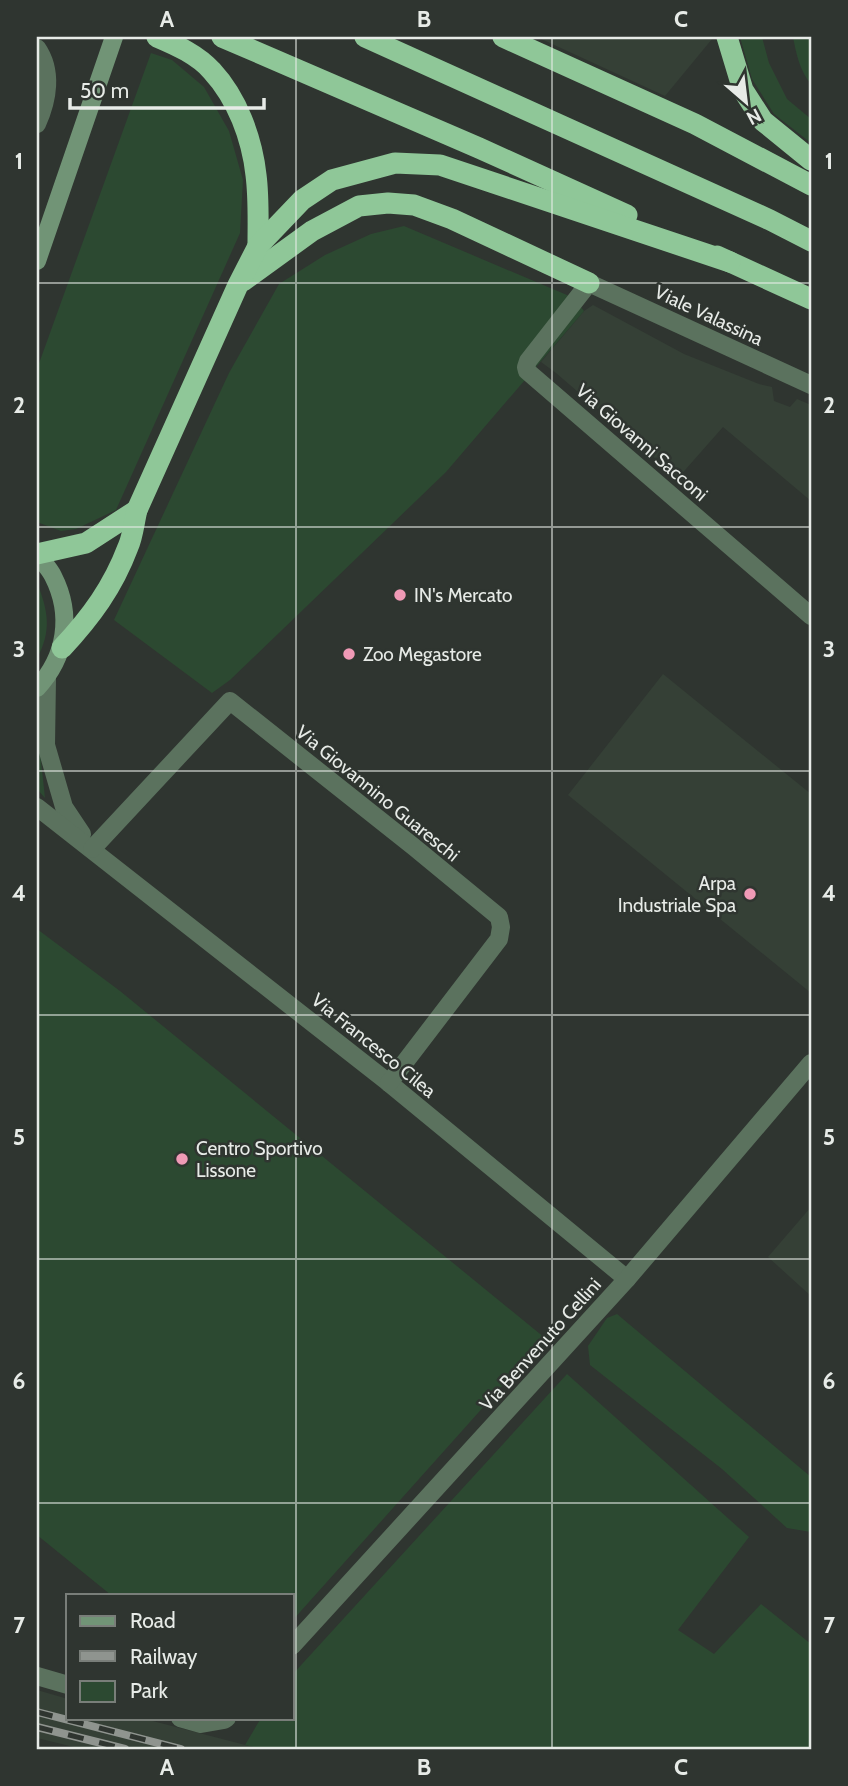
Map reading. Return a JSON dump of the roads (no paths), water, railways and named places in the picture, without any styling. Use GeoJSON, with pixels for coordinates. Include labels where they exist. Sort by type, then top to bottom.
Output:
{"type":"FeatureCollection","features":[{"type":"Feature","properties":{"kind":"highway"},"geometry":{"type":"LineString","coordinates":[[157,37],[179,46],[211,69],[229,92],[246,129],[256,174],[258,246]]}},
{"type":"Feature","properties":{"kind":"highway"},"geometry":{"type":"LineString","coordinates":[[222,37],[480,148],[811,299]]}},
{"type":"Feature","properties":{"kind":"highway"},"geometry":{"type":"LineString","coordinates":[[365,37],[811,241]]}},
{"type":"Feature","properties":{"kind":"highway"},"geometry":{"type":"LineString","coordinates":[[503,37],[695,124],[811,185]]}},
{"type":"Feature","properties":{"kind":"highway"},"geometry":{"type":"LineString","coordinates":[[727,37],[743,90],[763,121],[811,160]]}},
{"type":"Feature","properties":{"kind":"highway"},"geometry":{"type":"LineString","coordinates":[[62,648],[87,621],[107,591],[129,545],[137,509],[258,246],[302,200],[332,180],[395,163],[440,165],[730,262]]}},
{"type":"Feature","properties":{"kind":"highway"},"geometry":{"type":"LineString","coordinates":[[238,285],[312,231],[359,206],[388,202],[414,205],[452,219],[589,283]]}},
{"type":"Feature","properties":{"kind":"highway"},"geometry":{"type":"LineString","coordinates":[[37,554],[86,542],[137,509]]}},
{"type":"Feature","properties":{"kind":"main road"},"geometry":{"type":"LineString","coordinates":[[37,261],[114,37]]}},
{"type":"Feature","properties":{"kind":"main road"},"geometry":{"type":"LineString","coordinates":[[37,554],[53,574],[62,598],[66,623],[56,664],[42,683]]}},
{"type":"Feature","properties":{"kind":"street"},"geometry":{"type":"LineString","coordinates":[[37,124],[44,109],[48,83],[40,53]]}},
{"type":"Feature","properties":{"kind":"street","name":"Viale Valassina"},"geometry":{"type":"LineString","coordinates":[[589,283],[811,385]]}},
{"type":"Feature","properties":{"kind":"street","name":"Via Giovanni Sacconi"},"geometry":{"type":"LineString","coordinates":[[589,283],[528,361],[527,371],[811,616]]}},
{"type":"Feature","properties":{"kind":"street","name":"Via Francesco Cilea"},"geometry":{"type":"LineString","coordinates":[[42,683],[46,745],[64,807],[92,849]]}},
{"type":"Feature","properties":{"kind":"street","name":"Via Giovannino Guareschi"},"geometry":{"type":"LineString","coordinates":[[92,849],[230,701],[499,917],[499,939],[389,1083]]}},
{"type":"Feature","properties":{"kind":"street","name":"Via Francesco Cilea"},"geometry":{"type":"LineString","coordinates":[[37,807],[389,1083],[626,1279]]}},
{"type":"Feature","properties":{"kind":"street","name":"Via Benvenuto Cellini"},"geometry":{"type":"LineString","coordinates":[[294,1644],[626,1279],[811,1063]]}},
{"type":"Feature","properties":{"kind":"street"},"geometry":{"type":"LineString","coordinates":[[37,1676],[66,1684]]}},
{"type":"Feature","properties":{"kind":"street"},"geometry":{"type":"LineString","coordinates":[[187,1720],[201,1724],[221,1720]]}},
{"type":"Feature","properties":{"kind":"railway"},"geometry":{"type":"LineString","coordinates":[[37,1712],[66,1719]]}},
{"type":"Feature","properties":{"kind":"railway"},"geometry":{"type":"LineString","coordinates":[[68,1720],[181,1749]]}},
{"type":"Feature","properties":{"kind":"railway"},"geometry":{"type":"LineString","coordinates":[[37,1727],[125,1749]]}},
{"type":"Feature","properties":{"kind":"place","name":"IN's Mercato"},"geometry":{"type":"Point","coordinates":[400,595]}},
{"type":"Feature","properties":{"kind":"place","name":"Zoo Megastore"},"geometry":{"type":"Point","coordinates":[349,654]}},
{"type":"Feature","properties":{"kind":"place","name":"Arpa Industriale Spa"},"geometry":{"type":"Point","coordinates":[750,894]}},
{"type":"Feature","properties":{"kind":"place","name":"Centro Sportivo Lissone"},"geometry":{"type":"Point","coordinates":[182,1159]}}]}
